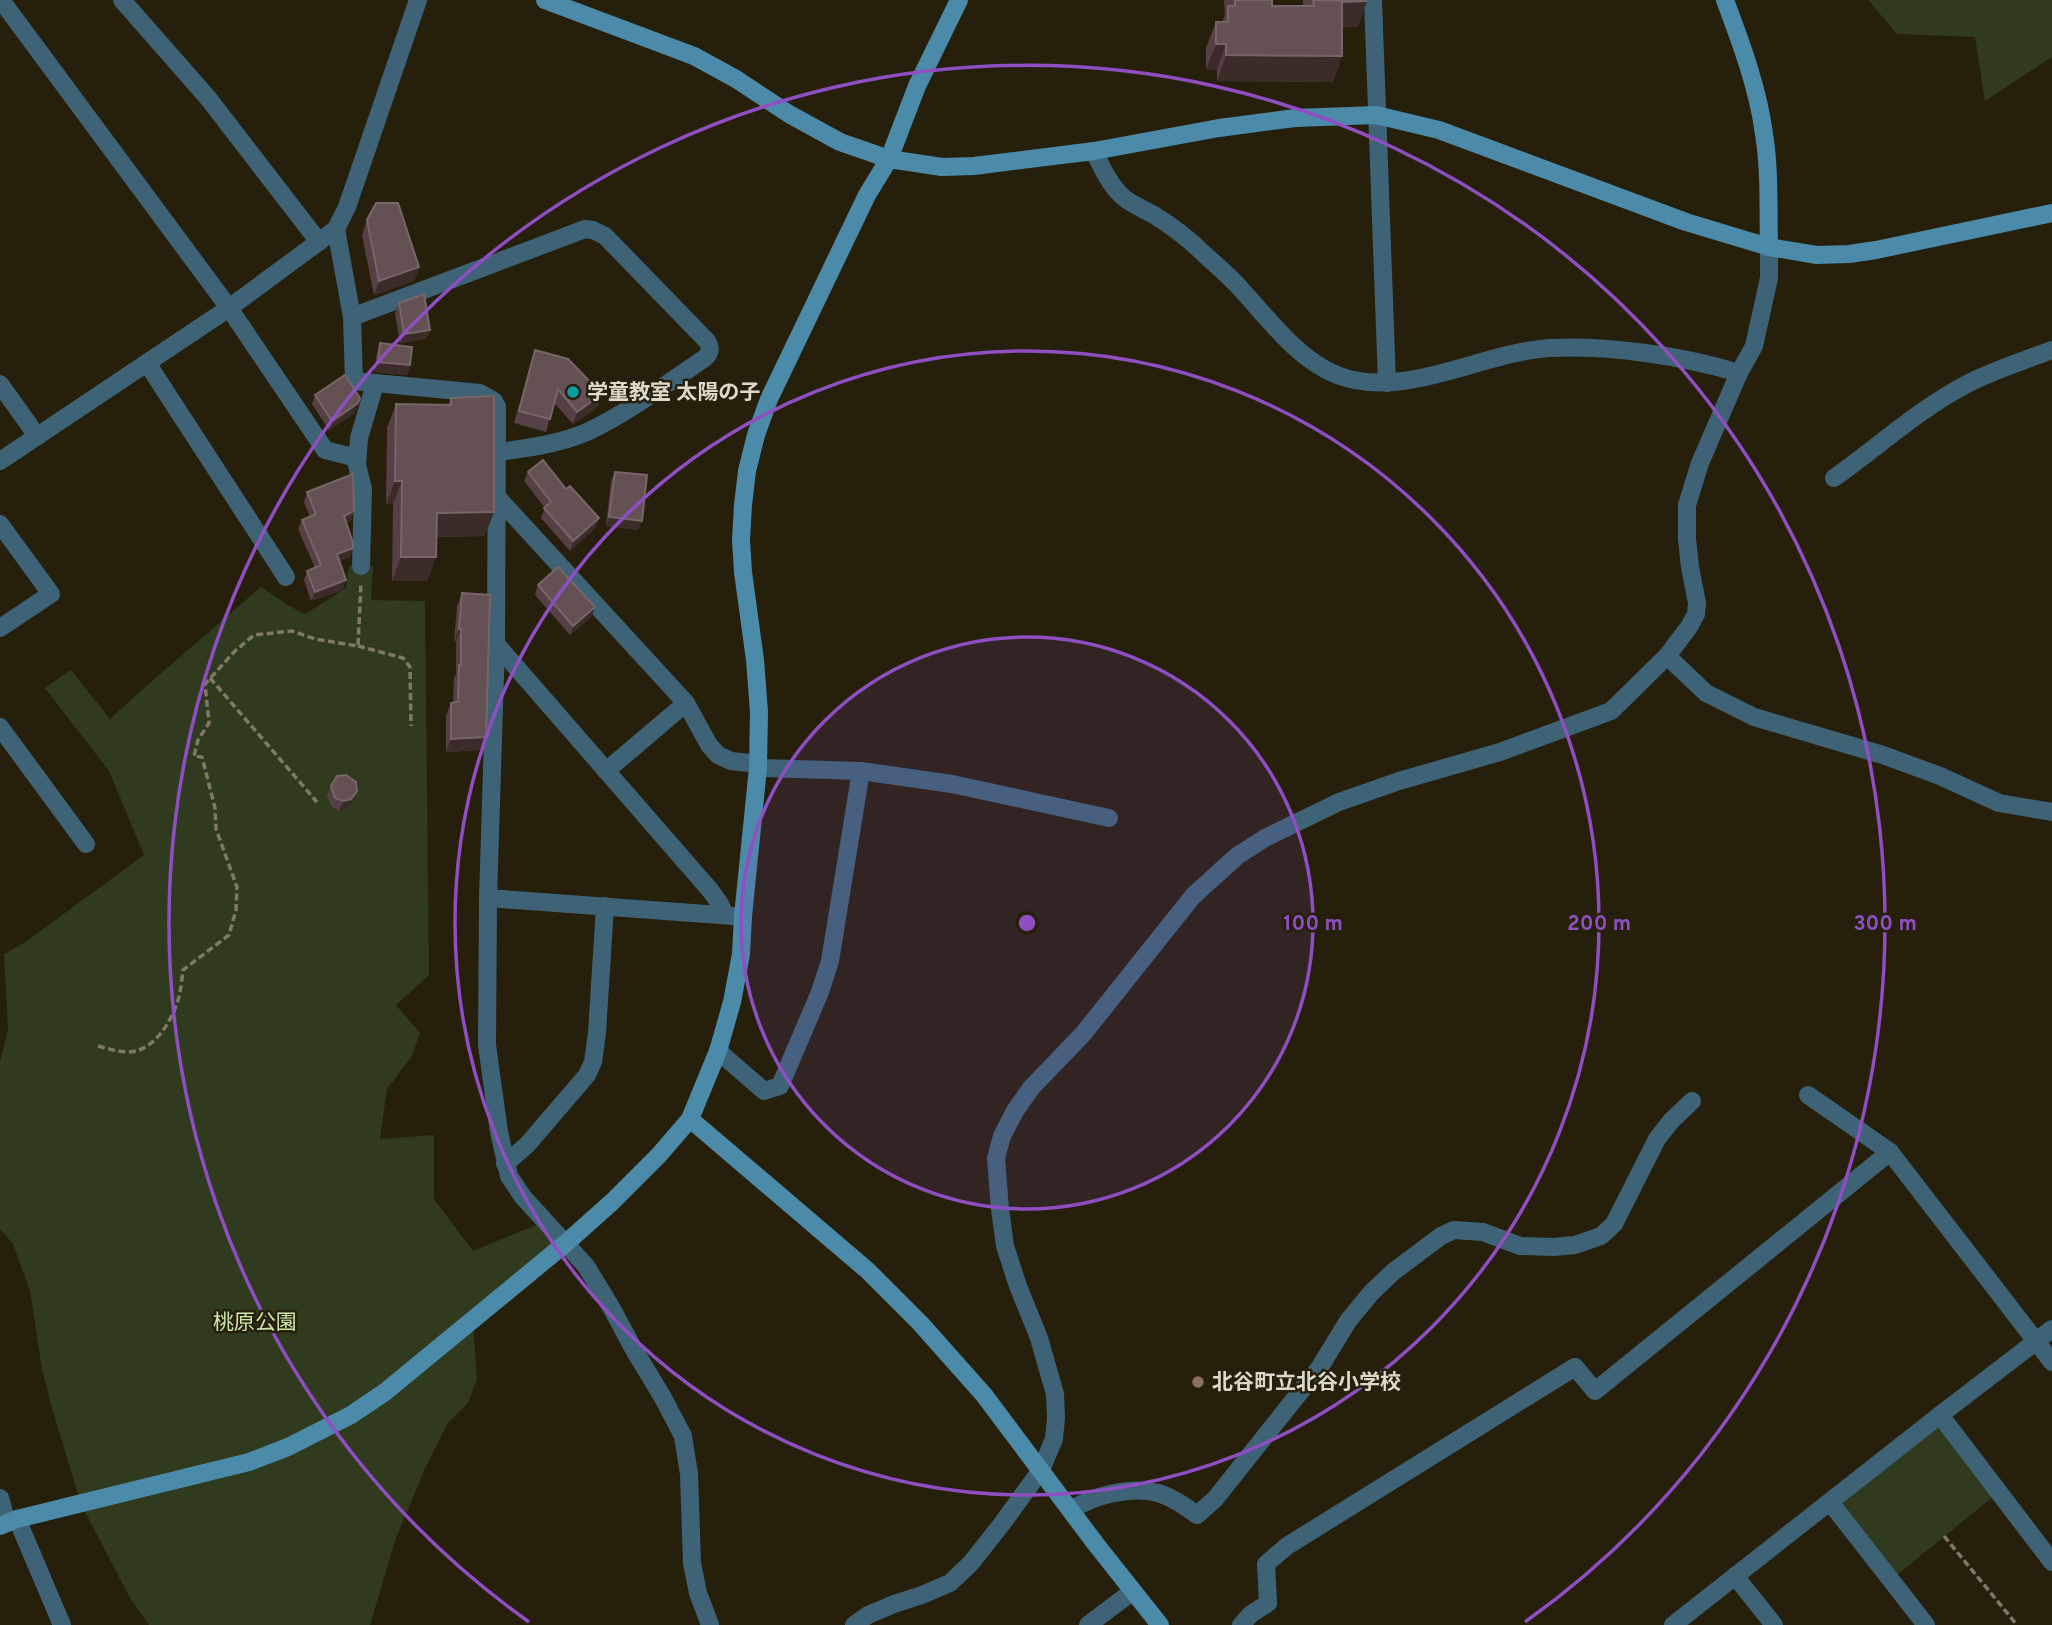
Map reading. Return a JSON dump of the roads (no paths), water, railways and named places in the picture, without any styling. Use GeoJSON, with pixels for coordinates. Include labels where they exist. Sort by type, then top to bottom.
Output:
{"type":"FeatureCollection","features":[{"type":"Feature","properties":{"kind":"street"},"geometry":{"type":"LineString","coordinates":[[1,0],[229,308],[325,450],[358,458]]}},
{"type":"Feature","properties":{"kind":"street"},"geometry":{"type":"LineString","coordinates":[[122,0],[208,98],[319,242]]}},
{"type":"Feature","properties":{"kind":"street"},"geometry":{"type":"LineString","coordinates":[[0,461],[229,308],[336,229],[347,207],[418,0]]}},
{"type":"Feature","properties":{"kind":"street"},"geometry":{"type":"LineString","coordinates":[[545,0],[694,56],[840,142],[889,159],[942,167],[974,166],[1094,151],[1219,128],[1295,118],[1376,115],[1439,130],[1686,222],[1769,247],[1817,255],[1849,254],[2052,213]]}},
{"type":"Feature","properties":{"kind":"street"},"geometry":{"type":"LineString","coordinates":[[8,1522],[249,1462],[325,1430],[351,1415],[385,1391],[566,1243],[659,1155],[690,1119],[718,1051],[734,990],[741,954],[734,916],[759,766],[755,660],[741,540],[747,471],[769,399],[867,195],[889,159],[917,86],[959,0]]}},
{"type":"Feature","properties":{"kind":"street"},"geometry":{"type":"LineString","coordinates":[[1373,0],[1387,383]]}},
{"type":"Feature","properties":{"kind":"street"},"geometry":{"type":"LineString","coordinates":[[854,1625],[868,1615],[950,1583],[978,1553],[1041,1470],[1054,1439],[1055,1394],[1040,1338],[1005,1246],[996,1177],[996,1158],[1002,1136],[1031,1088],[1083,1034],[1193,896],[1237,856],[1265,838],[1339,802],[1399,781],[1500,752],[1611,711],[1667,656],[1696,614],[1697,603],[1687,539],[1687,505],[1700,463],[1739,373],[1754,346],[1769,278],[1768,167],[1764,134],[1756,92],[1725,0]]}},
{"type":"Feature","properties":{"kind":"street"},"geometry":{"type":"LineString","coordinates":[[1094,151],[1123,198],[1185,235],[1297,348],[1337,375],[1387,383],[1430,376],[1507,354],[1550,348],[1600,349],[1675,358],[1702,362],[1739,373]]}},
{"type":"Feature","properties":{"kind":"street"},"geometry":{"type":"LineString","coordinates":[[336,229],[352,317],[354,381],[480,393],[488,396],[497,407],[496,644],[488,898],[487,1045],[492,1091],[509,1176],[523,1197],[586,1266],[683,1436],[689,1474],[692,1563],[698,1593],[710,1625]]}},
{"type":"Feature","properties":{"kind":"street"},"geometry":{"type":"LineString","coordinates":[[352,317],[585,229],[605,236],[710,346],[709,354],[705,358],[654,393],[587,432],[529,448],[498,452]]}},
{"type":"Feature","properties":{"kind":"street"},"geometry":{"type":"LineString","coordinates":[[1834,478],[1941,399],[1993,372],[2052,350]]}},
{"type":"Feature","properties":{"kind":"street"},"geometry":{"type":"LineString","coordinates":[[147,363],[286,577]]}},
{"type":"Feature","properties":{"kind":"street"},"geometry":{"type":"LineString","coordinates":[[0,384],[37,436]]}},
{"type":"Feature","properties":{"kind":"street"},"geometry":{"type":"LineString","coordinates":[[361,566],[362,489],[357,465],[359,438],[375,384]]}},
{"type":"Feature","properties":{"kind":"street"},"geometry":{"type":"LineString","coordinates":[[497,497],[686,703],[709,745],[718,755],[731,761],[759,766],[861,771],[952,784],[1110,818]]}},
{"type":"Feature","properties":{"kind":"street"},"geometry":{"type":"LineString","coordinates":[[0,524],[51,594],[0,628]]}},
{"type":"Feature","properties":{"kind":"street"},"geometry":{"type":"LineString","coordinates":[[496,644],[734,916]]}},
{"type":"Feature","properties":{"kind":"street"},"geometry":{"type":"LineString","coordinates":[[1667,656],[1706,693],[1754,717],[1883,755],[1940,776],[1999,803],[2052,812]]}},
{"type":"Feature","properties":{"kind":"street"},"geometry":{"type":"LineString","coordinates":[[606,771],[686,703]]}},
{"type":"Feature","properties":{"kind":"street"},"geometry":{"type":"LineString","coordinates":[[0,727],[86,844]]}},
{"type":"Feature","properties":{"kind":"street"},"geometry":{"type":"LineString","coordinates":[[718,1051],[764,1091],[780,1086],[820,992],[830,961],[861,771]]}},
{"type":"Feature","properties":{"kind":"street"},"geometry":{"type":"LineString","coordinates":[[488,898],[734,916]]}},
{"type":"Feature","properties":{"kind":"street"},"geometry":{"type":"LineString","coordinates":[[505,1164],[527,1145],[590,1068],[597,1033],[606,906]]}},
{"type":"Feature","properties":{"kind":"street"},"geometry":{"type":"LineString","coordinates":[[1808,1095],[1890,1152],[2052,1362]]}},
{"type":"Feature","properties":{"kind":"street"},"geometry":{"type":"LineString","coordinates":[[1071,1510],[1087,1500],[1101,1496],[1148,1492],[1175,1500],[1197,1515],[1215,1499],[1320,1367],[1348,1321],[1393,1272],[1441,1236],[1454,1230],[1483,1232],[1520,1246],[1576,1245],[1601,1236],[1614,1224],[1645,1158],[1657,1139],[1692,1101]]}},
{"type":"Feature","properties":{"kind":"street"},"geometry":{"type":"LineString","coordinates":[[690,1119],[867,1270],[921,1324],[984,1395],[1160,1625]]}},
{"type":"Feature","properties":{"kind":"street"},"geometry":{"type":"LineString","coordinates":[[1241,1625],[1251,1614],[1268,1603],[1266,1564],[1287,1546],[1575,1367],[1595,1391],[1890,1152]]}},
{"type":"Feature","properties":{"kind":"street"},"geometry":{"type":"LineString","coordinates":[[1673,1625],[2052,1329]]}},
{"type":"Feature","properties":{"kind":"street"},"geometry":{"type":"LineString","coordinates":[[1940,1415],[2052,1562]]}},
{"type":"Feature","properties":{"kind":"street"},"geometry":{"type":"LineString","coordinates":[[0,1498],[8,1522],[62,1625]]}},
{"type":"Feature","properties":{"kind":"street"},"geometry":{"type":"LineString","coordinates":[[1830,1502],[1926,1625]]}},
{"type":"Feature","properties":{"kind":"street"},"geometry":{"type":"LineString","coordinates":[[1735,1576],[1774,1625]]}},
{"type":"Feature","properties":{"kind":"street"},"geometry":{"type":"LineString","coordinates":[[1088,1625],[1133,1591]]}},
{"type":"Feature","properties":{"kind":"place","name":"学童教室 太陽の子"},"geometry":{"type":"Point","coordinates":[573,392]}},
{"type":"Feature","properties":{"kind":"place","name":"北谷町立北谷小学校"},"geometry":{"type":"Point","coordinates":[1198,1382]}},
{"type":"Feature","properties":{"kind":"park label","name":"桃原公園"},"geometry":{"type":"Point","coordinates":[255,1322]}}]}
